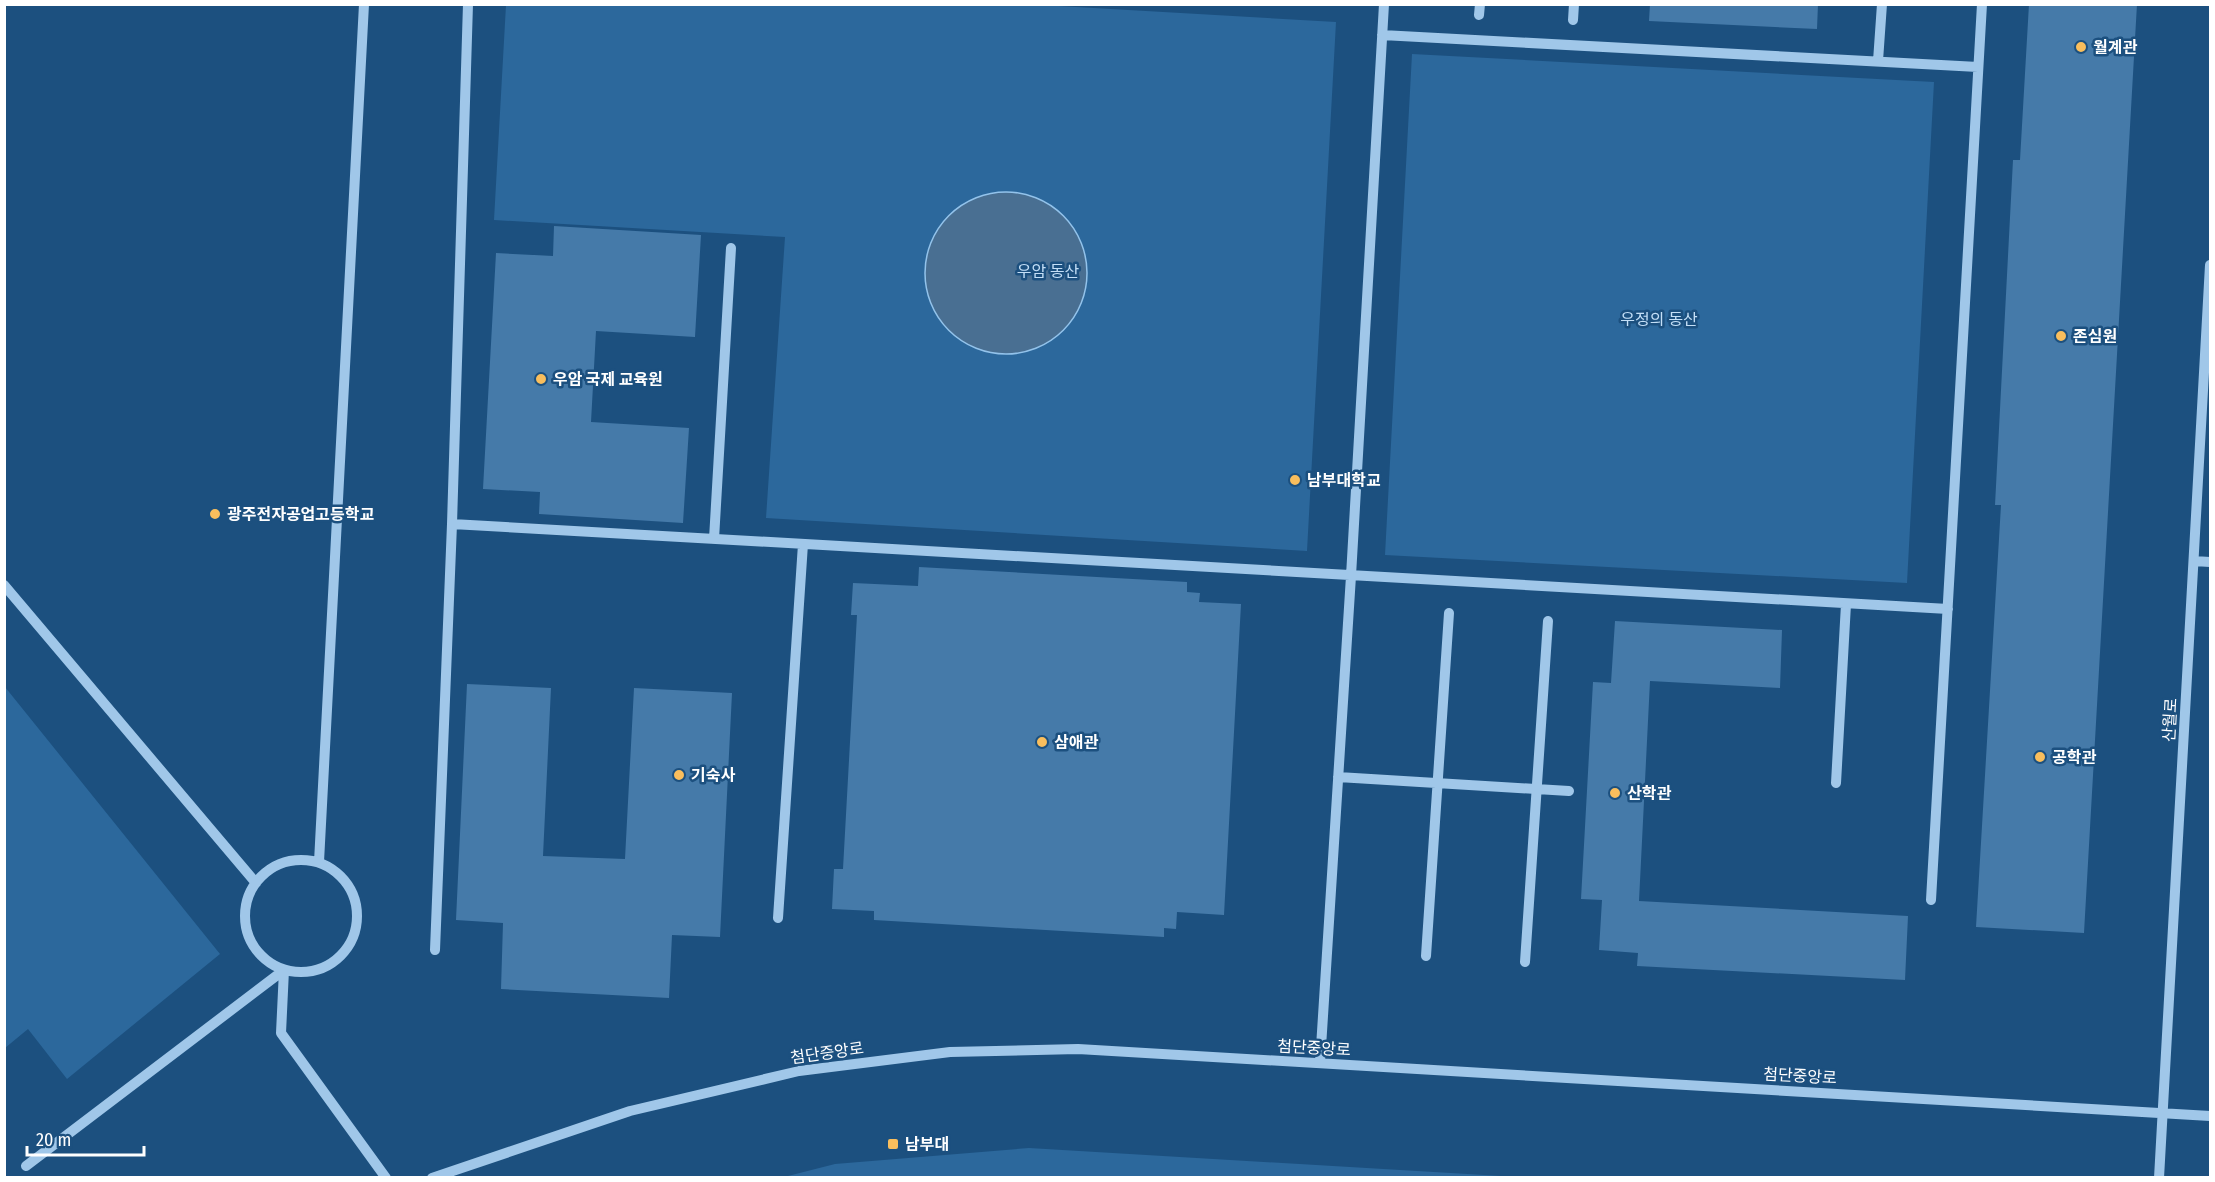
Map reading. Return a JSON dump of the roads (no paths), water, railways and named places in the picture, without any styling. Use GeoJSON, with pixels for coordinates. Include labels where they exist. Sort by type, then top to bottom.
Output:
{"type":"FeatureCollection","features":[{"type":"Feature","properties":{"kind":"street"},"geometry":{"type":"LineString","coordinates":[[319,862],[364,4]]}},
{"type":"Feature","properties":{"kind":"street"},"geometry":{"type":"LineString","coordinates":[[435,950],[452,524],[468,4]]}},
{"type":"Feature","properties":{"kind":"street"},"geometry":{"type":"LineString","coordinates":[[1320,1063],[1384,4]]}},
{"type":"Feature","properties":{"kind":"street"},"geometry":{"type":"LineString","coordinates":[[1573,20],[1574,4]]}},
{"type":"Feature","properties":{"kind":"street"},"geometry":{"type":"LineString","coordinates":[[1878,61],[1882,4]]}},
{"type":"Feature","properties":{"kind":"street"},"geometry":{"type":"LineString","coordinates":[[1931,900],[1982,4]]}},
{"type":"Feature","properties":{"kind":"street"},"geometry":{"type":"LineString","coordinates":[[1382,35],[1978,67]]}},
{"type":"Feature","properties":{"kind":"street"},"geometry":{"type":"LineString","coordinates":[[714,539],[731,249]]}},
{"type":"Feature","properties":{"kind":"street","name":"산월로"},"geometry":{"type":"LineString","coordinates":[[2159,1178],[2211,265]]}},
{"type":"Feature","properties":{"kind":"street"},"geometry":{"type":"LineString","coordinates":[[452,524],[1948,609]]}},
{"type":"Feature","properties":{"kind":"street"},"geometry":{"type":"LineString","coordinates":[[778,918],[803,544]]}},
{"type":"Feature","properties":{"kind":"street"},"geometry":{"type":"LineString","coordinates":[[2194,561],[2211,562]]}},
{"type":"Feature","properties":{"kind":"street"},"geometry":{"type":"LineString","coordinates":[[4,585],[256,883]]}},
{"type":"Feature","properties":{"kind":"street"},"geometry":{"type":"LineString","coordinates":[[1836,783],[1846,604]]}},
{"type":"Feature","properties":{"kind":"street"},"geometry":{"type":"LineString","coordinates":[[1426,956],[1449,613]]}},
{"type":"Feature","properties":{"kind":"street"},"geometry":{"type":"LineString","coordinates":[[1525,962],[1548,621]]}},
{"type":"Feature","properties":{"kind":"street"},"geometry":{"type":"LineString","coordinates":[[1338,777],[1569,791]]}},
{"type":"Feature","properties":{"kind":"street"},"geometry":{"type":"LineString","coordinates":[[302,860],[319,862],[335,870],[347,883],[355,898],[358,916],[355,934],[347,949],[334,962],[319,970],[301,972],[284,970],[268,962],[255,949],[248,933],[245,916],[248,898],[256,883],[269,870],[284,862],[302,860]]}},
{"type":"Feature","properties":{"kind":"street"},"geometry":{"type":"LineString","coordinates":[[26,1166],[284,970]]}},
{"type":"Feature","properties":{"kind":"street"},"geometry":{"type":"LineString","coordinates":[[284,970],[282,1033],[386,1178]]}},
{"type":"Feature","properties":{"kind":"street","name":"첨단중앙로"},"geometry":{"type":"LineString","coordinates":[[432,1178],[630,1111],[799,1071],[950,1052],[1078,1049],[2211,1116]]}},
{"type":"Feature","properties":{"kind":"place","name":"월계관"},"geometry":{"type":"Point","coordinates":[2081,47]}},
{"type":"Feature","properties":{"kind":"place","name":"존심원"},"geometry":{"type":"Point","coordinates":[2061,336]}},
{"type":"Feature","properties":{"kind":"place","name":"우암 국제 교육원"},"geometry":{"type":"Point","coordinates":[541,379]}},
{"type":"Feature","properties":{"kind":"place","name":"남부대학교"},"geometry":{"type":"Point","coordinates":[1295,480]}},
{"type":"Feature","properties":{"kind":"place","name":"광주전자공업고등학교"},"geometry":{"type":"Point","coordinates":[215,514]}},
{"type":"Feature","properties":{"kind":"place","name":"삼애관"},"geometry":{"type":"Point","coordinates":[1042,742]}},
{"type":"Feature","properties":{"kind":"place","name":"공학관"},"geometry":{"type":"Point","coordinates":[2040,757]}},
{"type":"Feature","properties":{"kind":"place","name":"기숙사"},"geometry":{"type":"Point","coordinates":[679,775]}},
{"type":"Feature","properties":{"kind":"place","name":"산학관"},"geometry":{"type":"Point","coordinates":[1615,793]}},
{"type":"Feature","properties":{"kind":"place","name":"남부대"},"geometry":{"type":"Point","coordinates":[893,1144]}},
{"type":"Feature","properties":{"kind":"park label","name":"우암 동산"},"geometry":{"type":"Point","coordinates":[1048,271]}},
{"type":"Feature","properties":{"kind":"park label","name":"우정의 동산"},"geometry":{"type":"Point","coordinates":[1659,319]}}]}
